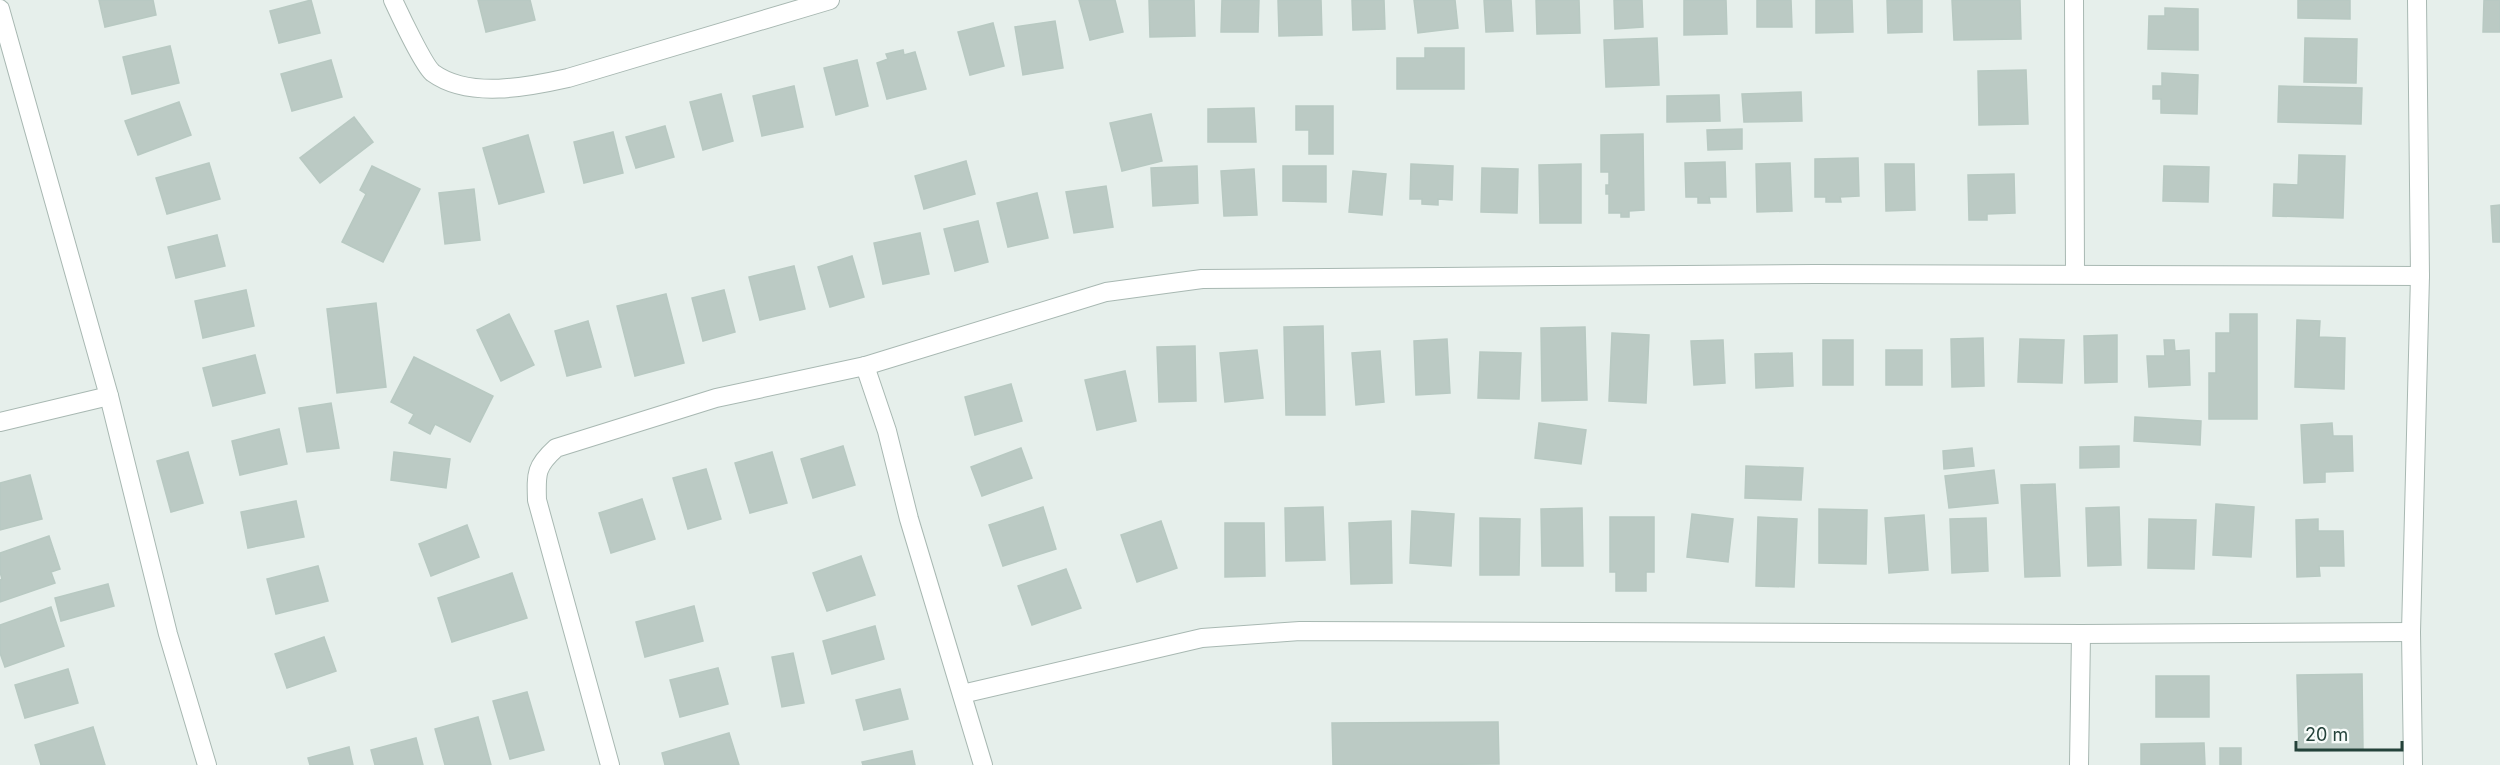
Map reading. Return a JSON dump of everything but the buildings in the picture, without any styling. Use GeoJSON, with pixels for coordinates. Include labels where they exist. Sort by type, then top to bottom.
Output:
{"type":"FeatureCollection","features":[{"type":"Feature","properties":{"kind":"street"},"geometry":{"type":"LineString","coordinates":[[393,0],[432,72],[467,88],[525,88],[568,78],[830,0]]}},
{"type":"Feature","properties":{"kind":"street"},"geometry":{"type":"LineString","coordinates":[[2074,0],[2075,274]]}},
{"type":"Feature","properties":{"kind":"street"},"geometry":{"type":"LineString","coordinates":[[2413,765],[2411,632],[2420,276],[2417,0]]}},
{"type":"Feature","properties":{"kind":"street"},"geometry":{"type":"LineString","coordinates":[[0,9],[109,396],[168,634],[207,765]]}},
{"type":"Feature","properties":{"kind":"street"},"geometry":{"type":"LineString","coordinates":[[610,765],[537,500],[536,478],[540,463],[556,448],[716,398],[866,366],[1106,292],[1202,279],[1815,274],[2420,276]]}},
{"type":"Feature","properties":{"kind":"street"},"geometry":{"type":"LineString","coordinates":[[866,366],[887,430],[909,519],[983,765]]}},
{"type":"Feature","properties":{"kind":"street"},"geometry":{"type":"LineString","coordinates":[[0,422],[109,396]]}},
{"type":"Feature","properties":{"kind":"street"},"geometry":{"type":"LineString","coordinates":[[962,694],[1202,638],[1300,631],[2081,634],[2411,632]]}},
{"type":"Feature","properties":{"kind":"street"},"geometry":{"type":"LineString","coordinates":[[2079,765],[2081,634]]}}]}
